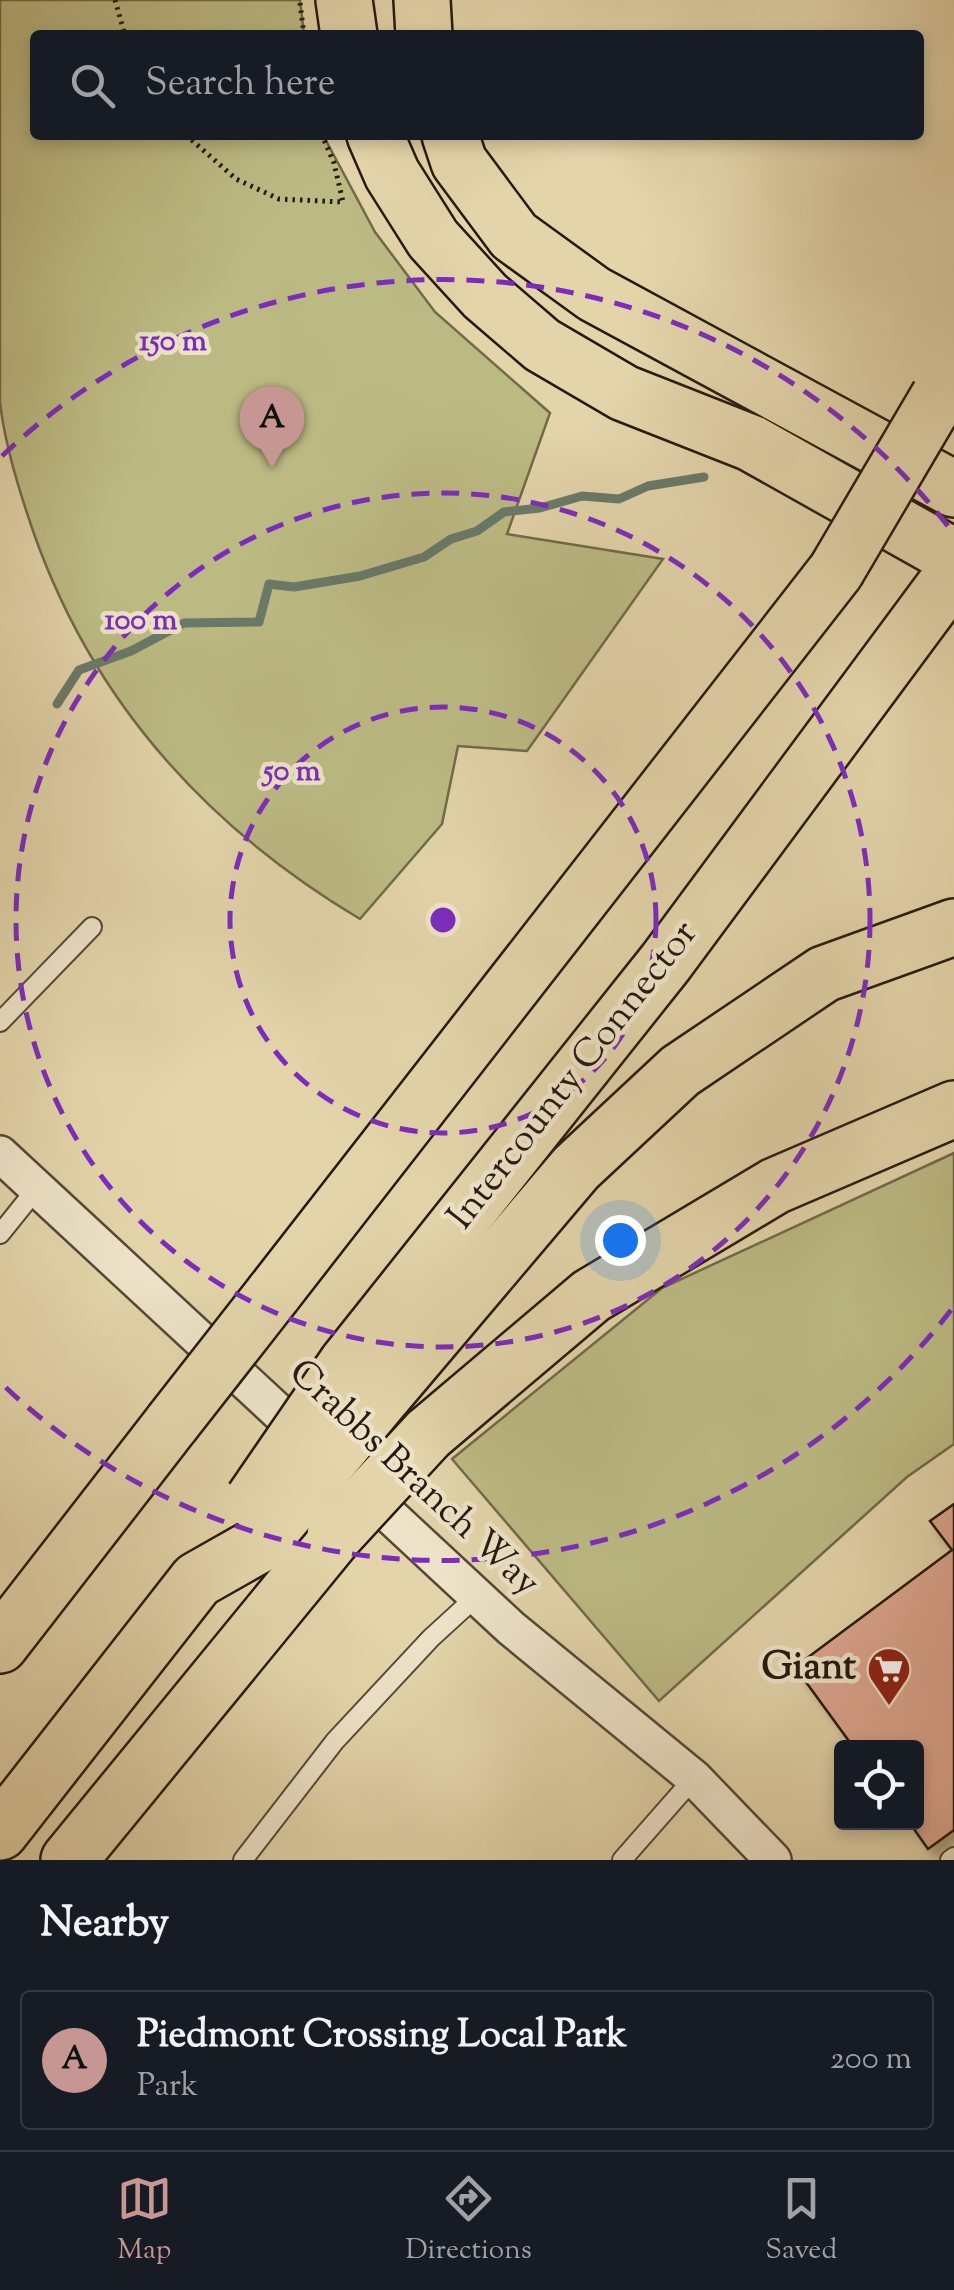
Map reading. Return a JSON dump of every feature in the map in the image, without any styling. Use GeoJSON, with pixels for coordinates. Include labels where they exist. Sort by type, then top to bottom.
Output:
{"type":"FeatureCollection","features":[{"type":"Feature","properties":{"kind":"highway"},"geometry":{"type":"LineString","coordinates":[[344,0],[349,30]]}},
{"type":"Feature","properties":{"kind":"highway"},"geometry":{"type":"LineString","coordinates":[[422,0],[424,30]]}},
{"type":"Feature","properties":{"kind":"highway"},"geometry":{"type":"LineString","coordinates":[[377,140],[392,174],[433,239],[485,296],[542,345],[624,393],[751,444],[954,557]]}},
{"type":"Feature","properties":{"kind":"highway"},"geometry":{"type":"LineString","coordinates":[[452,140],[459,162],[514,236],[594,294],[954,489]]}},
{"type":"Feature","properties":{"kind":"highway"},"geometry":{"type":"LineString","coordinates":[[0,1644],[836,571],[949,394]]}},
{"type":"Feature","properties":{"kind":"highway","name":"Intercounty Connector"},"geometry":{"type":"LineString","coordinates":[[0,1832],[197,1580],[265,1511],[954,574]]}},
{"type":"Feature","properties":{"kind":"highway"},"geometry":{"type":"LineString","coordinates":[[365,1379],[576,1168],[680,1071],[824,974],[954,927]]}},
{"type":"Feature","properties":{"kind":"highway"},"geometry":{"type":"LineString","coordinates":[[69,1860],[335,1534],[428,1434],[591,1296],[775,1186],[954,1109]]}},
{"type":"Feature","properties":{"kind":"street","name":"Crabbs Branch Way"},"geometry":{"type":"LineString","coordinates":[[0,1154],[512,1628],[694,1778],[773,1860]]}},
{"type":"Feature","properties":{"kind":"lane"},"geometry":{"type":"LineString","coordinates":[[0,1022],[92,928]]}},
{"type":"Feature","properties":{"kind":"lane"},"geometry":{"type":"LineString","coordinates":[[0,1234],[38,1188]]}},
{"type":"Feature","properties":{"kind":"lane"},"geometry":{"type":"LineString","coordinates":[[242,1860],[335,1740],[431,1638],[477,1596]]}},
{"type":"Feature","properties":{"kind":"lane"},"geometry":{"type":"LineString","coordinates":[[622,1860],[694,1778]]}},
{"type":"Feature","properties":{"kind":"path"},"geometry":{"type":"LineString","coordinates":[[115,0],[124,30]]}},
{"type":"Feature","properties":{"kind":"path"},"geometry":{"type":"LineString","coordinates":[[192,140],[236,179],[280,198],[343,202],[324,140]]}},
{"type":"Feature","properties":{"kind":"shaded area"},"geometry":{"type":"Polygon","coordinates":[[[0,0],[300,0],[303,30],[30,30],[30,140],[326,140],[375,232],[435,312],[550,413],[507,534],[663,559],[527,751],[458,746],[442,824],[360,919],[302,882],[249,841],[155,747],[115,695],[51,578],[14,472],[0,402],[0,0]]]}},
{"type":"Feature","properties":{"kind":"shaded area"},"geometry":{"type":"Polygon","coordinates":[[[954,1153],[954,1444],[907,1477],[659,1701],[452,1459],[662,1288],[954,1153]]]}},
{"type":"Feature","properties":{"kind":"building","name":"Giant"},"geometry":{"type":"Polygon","coordinates":[[[954,1504],[954,1830],[928,1849],[915,1830],[924,1830],[924,1740],[848,1740],[795,1667],[952,1550],[930,1521],[954,1504]]]}},
{"type":"Feature","properties":{"kind":"waterway"},"geometry":{"type":"LineString","coordinates":[[57,704],[79,670],[131,651],[184,623],[259,622],[269,584],[294,587],[360,576],[424,557],[451,539],[477,531],[504,512],[540,508],[582,496],[619,499],[648,486],[704,477]]}},
{"type":"Feature","properties":{"kind":"place","name":"Piedmont Crossing Local Park"},"geometry":{"type":"Point","coordinates":[272,468]}},
{"type":"Feature","properties":{"kind":"place","name":"Giant"},"geometry":{"type":"Point","coordinates":[889,1707]}}]}
